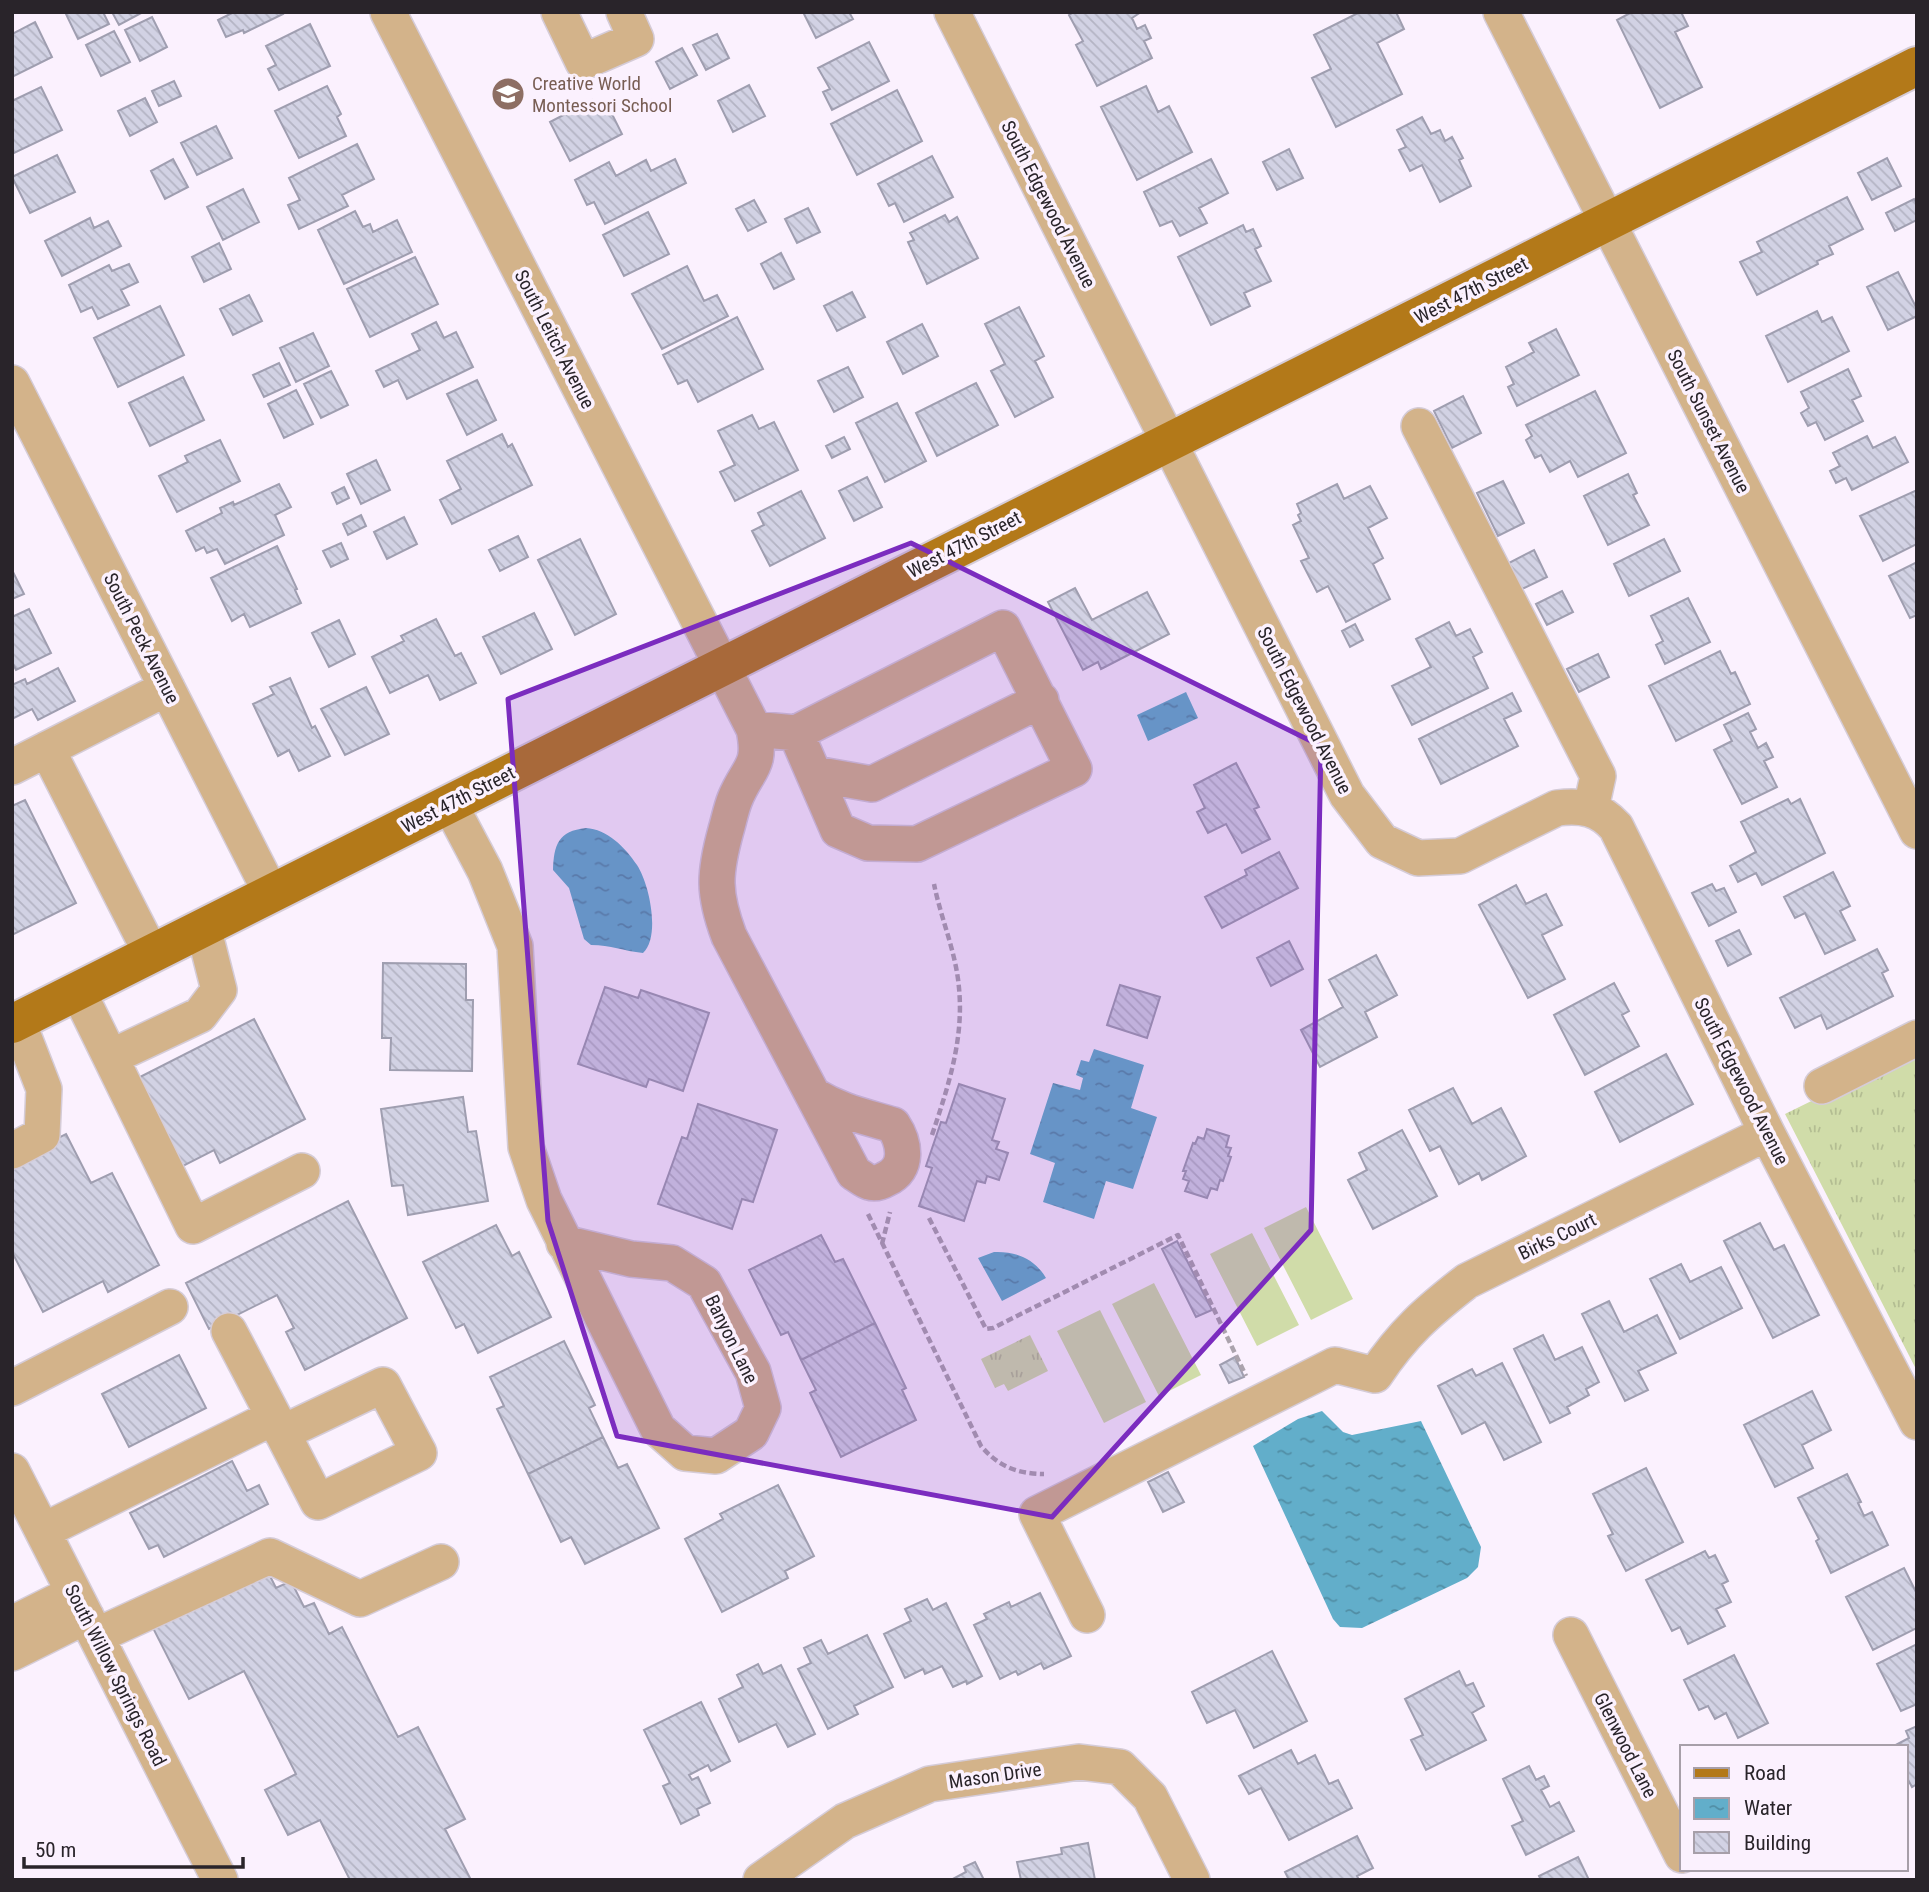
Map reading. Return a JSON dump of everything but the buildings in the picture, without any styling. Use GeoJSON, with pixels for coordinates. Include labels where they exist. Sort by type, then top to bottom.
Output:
{"type":"FeatureCollection","features":[{"type":"Feature","properties":{"kind":"main road","name":"West 47th Street"},"geometry":{"type":"LineString","coordinates":[[15,1023],[1917,65]]}},
{"type":"Feature","properties":{"kind":"street","name":"South Leitch Avenue"},"geometry":{"type":"LineString","coordinates":[[388,12],[754,729]]}},
{"type":"Feature","properties":{"kind":"street"},"geometry":{"type":"LineString","coordinates":[[559,12],[583,62],[636,39],[624,12]]}},
{"type":"Feature","properties":{"kind":"street","name":"South Edgewood Avenue"},"geometry":{"type":"LineString","coordinates":[[952,12],[1347,796],[1382,841],[1418,858],[1460,856],[1557,808],[1591,808],[1605,816],[1616,827],[1767,1133],[1917,1422]]}},
{"type":"Feature","properties":{"kind":"street","name":"South Sunset Avenue"},"geometry":{"type":"LineString","coordinates":[[1501,12],[1917,831]]}},
{"type":"Feature","properties":{"kind":"street","name":"South Peck Avenue"},"geometry":{"type":"LineString","coordinates":[[12,383],[271,893]]}},
{"type":"Feature","properties":{"kind":"street"},"geometry":{"type":"LineString","coordinates":[[1419,426],[1598,776],[1591,808]]}},
{"type":"Feature","properties":{"kind":"street"},"geometry":{"type":"LineString","coordinates":[[796,733],[838,830],[867,843],[917,844],[1074,769],[1003,628],[796,733],[754,729],[757,747],[754,767],[734,801],[716,870],[721,914],[729,936],[813,1094]]}},
{"type":"Feature","properties":{"kind":"street"},"geometry":{"type":"LineString","coordinates":[[12,767],[167,688]]}},
{"type":"Feature","properties":{"kind":"street"},"geometry":{"type":"LineString","coordinates":[[815,774],[872,784],[1041,700]]}},
{"type":"Feature","properties":{"kind":"street"},"geometry":{"type":"LineString","coordinates":[[47,749],[151,953]]}},
{"type":"Feature","properties":{"kind":"street","name":"Banyon Lane"},"geometry":{"type":"LineString","coordinates":[[449,803],[485,871],[515,946],[526,1147],[544,1200],[564,1243],[657,1429],[685,1453],[716,1456],[751,1433],[763,1408],[753,1373],[704,1283],[672,1263],[631,1259],[564,1243]]}},
{"type":"Feature","properties":{"kind":"street"},"geometry":{"type":"LineString","coordinates":[[111,1057],[200,1015],[219,990],[203,927]]}},
{"type":"Feature","properties":{"kind":"street"},"geometry":{"type":"LineString","coordinates":[[78,990],[193,1226],[302,1171]]}},
{"type":"Feature","properties":{"kind":"street"},"geometry":{"type":"LineString","coordinates":[[12,1150],[42,1135],[44,1089],[15,1023]]}},
{"type":"Feature","properties":{"kind":"street"},"geometry":{"type":"LineString","coordinates":[[1822,1086],[1917,1038]]}},
{"type":"Feature","properties":{"kind":"street","name":"Birks Court"},"geometry":{"type":"LineString","coordinates":[[1087,1615],[1037,1514],[1335,1364],[1375,1375],[1394,1347],[1424,1314],[1466,1281],[1767,1133]]}},
{"type":"Feature","properties":{"kind":"street"},"geometry":{"type":"LineString","coordinates":[[12,1388],[170,1307]]}},
{"type":"Feature","properties":{"kind":"street"},"geometry":{"type":"LineString","coordinates":[[43,1531],[278,1425],[229,1331]]}},
{"type":"Feature","properties":{"kind":"street","name":"South Willow Springs Road"},"geometry":{"type":"LineString","coordinates":[[12,1471],[220,1880]]}},
{"type":"Feature","properties":{"kind":"street"},"geometry":{"type":"LineString","coordinates":[[12,1653],[85,1615],[270,1556],[360,1600],[441,1562]]}},
{"type":"Feature","properties":{"kind":"street"},"geometry":{"type":"LineString","coordinates":[[12,1624],[85,1615]]}},
{"type":"Feature","properties":{"kind":"street","name":"Glenwood Lane"},"geometry":{"type":"LineString","coordinates":[[1571,1635],[1680,1852]]}},
{"type":"Feature","properties":{"kind":"street","name":"Mason Drive"},"geometry":{"type":"LineString","coordinates":[[761,1880],[845,1821],[930,1784],[1079,1762],[1120,1768],[1150,1797],[1192,1880]]}},
{"type":"Feature","properties":{"kind":"path"},"geometry":{"type":"LineString","coordinates":[[929,1146],[953,1073],[959,1018],[959,989],[954,960],[934,884]]}},
{"type":"Feature","properties":{"kind":"path"},"geometry":{"type":"LineString","coordinates":[[882,1245],[891,1203]]}},
{"type":"Feature","properties":{"kind":"path"},"geometry":{"type":"LineString","coordinates":[[879,1209],[867,1215],[981,1446],[988,1455],[1007,1468],[1046,1474]]}},
{"type":"Feature","properties":{"kind":"path"},"geometry":{"type":"LineString","coordinates":[[929,1218],[986,1329],[993,1328],[1178,1235],[1249,1383]]}},
{"type":"Feature","properties":{"kind":"highlighted area"},"geometry":{"type":"Polygon","coordinates":[[[911,543],[1321,746],[1311,1230],[1052,1517],[617,1436],[548,1221],[508,699],[911,543]]]}},
{"type":"Feature","properties":{"kind":"green space"},"geometry":{"type":"Polygon","coordinates":[[[1917,1049],[1917,1371],[1785,1114],[1917,1049]]]}},
{"type":"Feature","properties":{"kind":"green space"},"geometry":{"type":"Polygon","coordinates":[[[1306,1207],[1353,1299],[1311,1320],[1264,1228],[1306,1207]]]}},
{"type":"Feature","properties":{"kind":"green space"},"geometry":{"type":"Polygon","coordinates":[[[1252,1233],[1299,1325],[1257,1346],[1210,1254],[1252,1233]]]}},
{"type":"Feature","properties":{"kind":"green space"},"geometry":{"type":"Polygon","coordinates":[[[1154,1283],[1201,1375],[1159,1396],[1112,1304],[1154,1283]]]}},
{"type":"Feature","properties":{"kind":"green space"},"geometry":{"type":"Polygon","coordinates":[[[1100,1310],[1146,1402],[1104,1423],[1057,1331],[1100,1310]]]}},
{"type":"Feature","properties":{"kind":"green space"},"geometry":{"type":"Polygon","coordinates":[[[1030,1335],[1048,1371],[1008,1391],[1004,1384],[995,1388],[981,1359],[1030,1335]]]}},
{"type":"Feature","properties":{"kind":"water"},"geometry":{"type":"Polygon","coordinates":[[[1186,692],[1198,718],[1148,741],[1137,715],[1186,692]]]}},
{"type":"Feature","properties":{"kind":"water"},"geometry":{"type":"Polygon","coordinates":[[[594,829],[615,840],[632,858],[641,873],[649,896],[652,922],[651,935],[643,953],[591,945],[584,939],[569,888],[553,870],[559,841],[569,832],[594,829]]]}},
{"type":"Feature","properties":{"kind":"water"},"geometry":{"type":"Polygon","coordinates":[[[1094,1049],[1144,1065],[1131,1108],[1157,1117],[1133,1189],[1106,1181],[1094,1219],[1043,1202],[1055,1163],[1030,1154],[1053,1083],[1080,1090],[1083,1078],[1076,1075],[1081,1060],[1089,1062],[1094,1049]]]}},
{"type":"Feature","properties":{"kind":"water"},"geometry":{"type":"Polygon","coordinates":[[[994,1252],[1010,1253],[1031,1261],[1046,1278],[1002,1301],[978,1258],[994,1252]]]}},
{"type":"Feature","properties":{"kind":"water"},"geometry":{"type":"Polygon","coordinates":[[[1322,1411],[1343,1432],[1352,1435],[1421,1421],[1481,1547],[1478,1567],[1467,1578],[1362,1628],[1340,1627],[1333,1619],[1253,1446],[1298,1419],[1322,1411]]]}},
{"type":"Feature","properties":{"kind":"place","name":"Creative World Montessori School"},"geometry":{"type":"Point","coordinates":[508,94]}}]}
